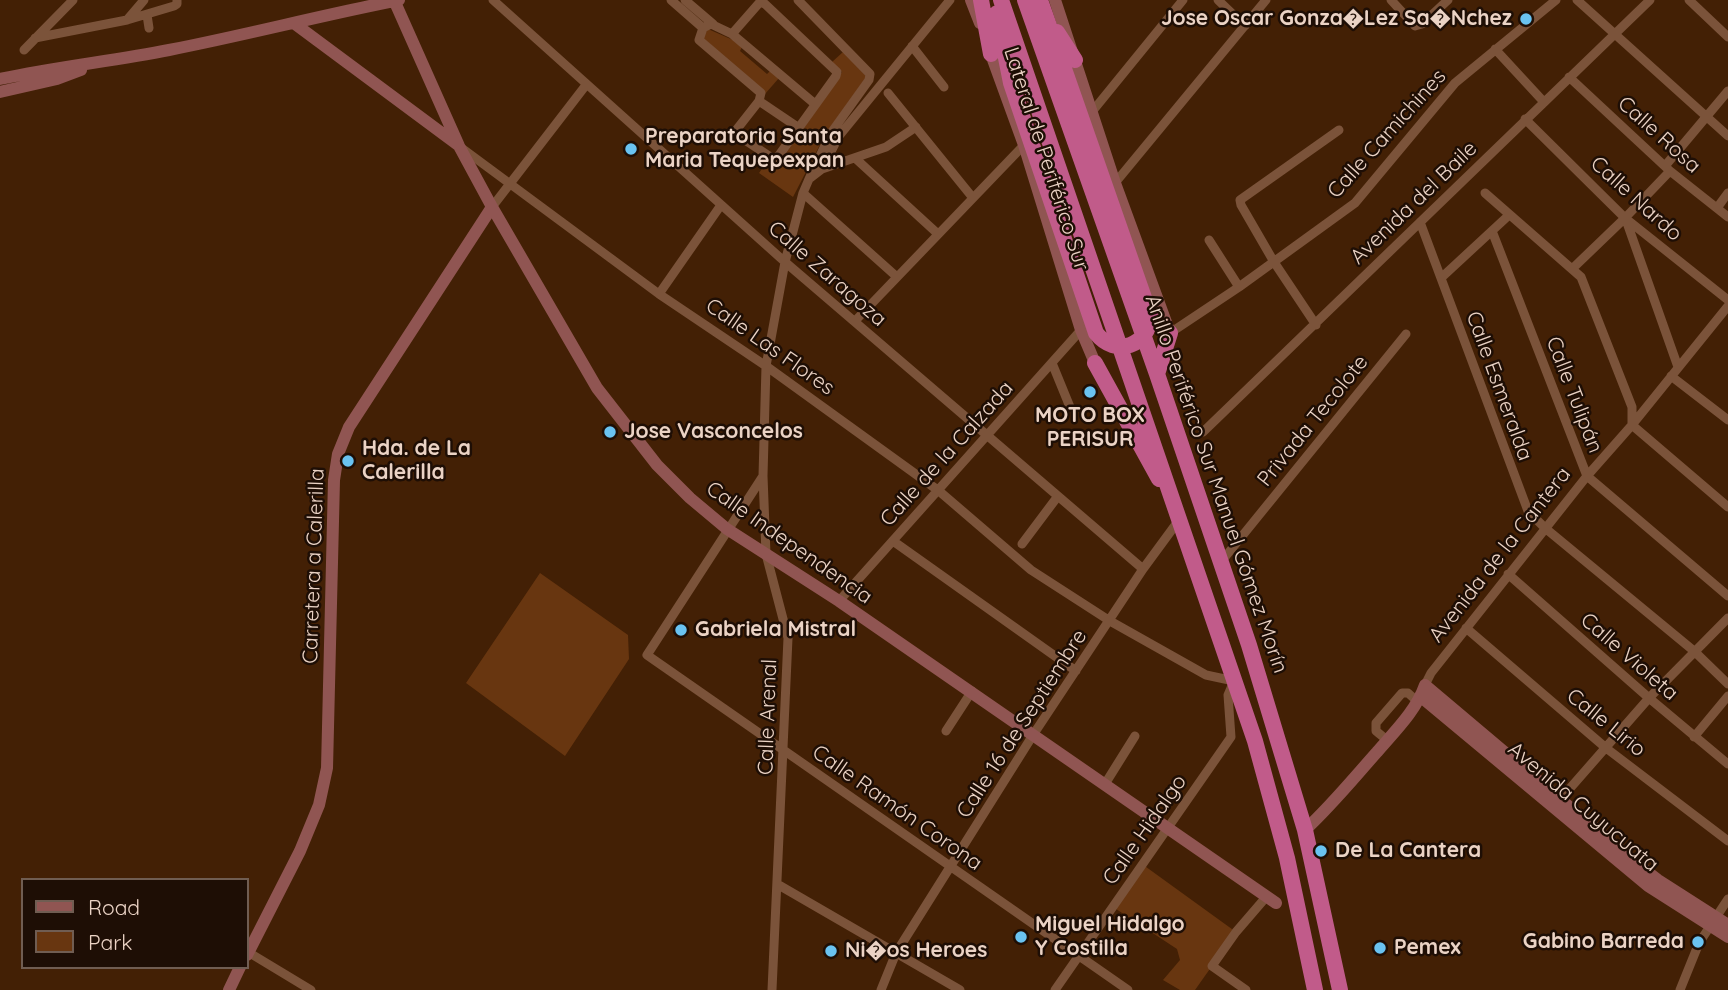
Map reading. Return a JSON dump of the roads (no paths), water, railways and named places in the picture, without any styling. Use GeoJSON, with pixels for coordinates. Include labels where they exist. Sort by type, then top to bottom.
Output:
{"type":"FeatureCollection","features":[{"type":"Feature","properties":{"kind":"highway"},"geometry":{"type":"LineString","coordinates":[[981,0],[991,54]]}},
{"type":"Feature","properties":{"kind":"highway"},"geometry":{"type":"LineString","coordinates":[[994,0],[1012,83],[1096,333],[1102,341],[1121,347],[1135,344],[1146,334],[1150,320],[1042,7]]}},
{"type":"Feature","properties":{"kind":"highway"},"geometry":{"type":"LineString","coordinates":[[1002,0],[1255,741],[1287,858],[1315,990]]}},
{"type":"Feature","properties":{"kind":"highway","name":"Anillo Periférico Sur Manuel Gómez Morín"},"geometry":{"type":"LineString","coordinates":[[1025,0],[1157,374],[1256,669],[1305,830],[1340,990]]}},
{"type":"Feature","properties":{"kind":"highway"},"geometry":{"type":"LineString","coordinates":[[1042,7],[1075,60]]}},
{"type":"Feature","properties":{"kind":"highway"},"geometry":{"type":"LineString","coordinates":[[1157,374],[1170,333]]}},
{"type":"Feature","properties":{"kind":"highway"},"geometry":{"type":"LineString","coordinates":[[1095,363],[1180,518]]}},
{"type":"Feature","properties":{"kind":"street"},"geometry":{"type":"LineString","coordinates":[[24,50],[73,0]]}},
{"type":"Feature","properties":{"kind":"street"},"geometry":{"type":"LineString","coordinates":[[127,20],[144,0]]}},
{"type":"Feature","properties":{"kind":"street"},"geometry":{"type":"LineString","coordinates":[[35,38],[147,15],[174,6],[177,0]]}},
{"type":"Feature","properties":{"kind":"street"},"geometry":{"type":"LineString","coordinates":[[0,79],[56,67],[94,64],[295,24],[396,0]]}},
{"type":"Feature","properties":{"kind":"street","name":"Calle Independencia"},"geometry":{"type":"LineString","coordinates":[[396,0],[458,146],[492,207],[597,388],[657,466],[727,528],[972,691],[1271,899]]}},
{"type":"Feature","properties":{"kind":"street","name":"Calle Zaragoza"},"geometry":{"type":"LineString","coordinates":[[493,0],[785,262],[1143,569]]}},
{"type":"Feature","properties":{"kind":"street"},"geometry":{"type":"LineString","coordinates":[[671,0],[704,27]]}},
{"type":"Feature","properties":{"kind":"street"},"geometry":{"type":"LineString","coordinates":[[685,0],[713,24],[732,34],[815,104]]}},
{"type":"Feature","properties":{"kind":"street"},"geometry":{"type":"LineString","coordinates":[[797,0],[870,74],[869,80],[831,133],[809,179]]}},
{"type":"Feature","properties":{"kind":"street","name":"Calle Arenal"},"geometry":{"type":"LineString","coordinates":[[772,990],[789,638],[766,554],[763,476],[766,366],[785,262],[809,179],[822,169],[839,136],[950,0]]}},
{"type":"Feature","properties":{"kind":"street","name":"Lateral de Periférico Sur"},"geometry":{"type":"LineString","coordinates":[[971,0],[1024,145],[1082,330],[1095,363]]}},
{"type":"Feature","properties":{"kind":"street"},"geometry":{"type":"LineString","coordinates":[[1055,0],[1115,183],[1170,333]]}},
{"type":"Feature","properties":{"kind":"street"},"geometry":{"type":"LineString","coordinates":[[1091,113],[1183,0]]}},
{"type":"Feature","properties":{"kind":"street"},"geometry":{"type":"LineString","coordinates":[[1218,0],[1245,26]]}},
{"type":"Feature","properties":{"kind":"street"},"geometry":{"type":"LineString","coordinates":[[1115,183],[1266,0]]}},
{"type":"Feature","properties":{"kind":"street"},"geometry":{"type":"LineString","coordinates":[[1396,2],[1415,26],[1422,24],[1448,0]]}},
{"type":"Feature","properties":{"kind":"street","name":"Calle Camichines"},"geometry":{"type":"LineString","coordinates":[[1170,333],[1355,203],[1455,83],[1556,0]]}},
{"type":"Feature","properties":{"kind":"street"},"geometry":{"type":"LineString","coordinates":[[1577,0],[1728,136]]}},
{"type":"Feature","properties":{"kind":"street","name":"Avenida del Baile"},"geometry":{"type":"LineString","coordinates":[[1203,432],[1650,0]]}},
{"type":"Feature","properties":{"kind":"street"},"geometry":{"type":"LineString","coordinates":[[1689,0],[1728,37]]}},
{"type":"Feature","properties":{"kind":"street"},"geometry":{"type":"LineString","coordinates":[[713,24],[704,27],[699,37],[700,43],[761,95],[736,133],[776,159],[836,75],[836,70],[765,4],[758,3],[732,34]]}},
{"type":"Feature","properties":{"kind":"street"},"geometry":{"type":"LineString","coordinates":[[62,11],[62,18],[72,30]]}},
{"type":"Feature","properties":{"kind":"street"},"geometry":{"type":"LineString","coordinates":[[147,15],[149,28]]}},
{"type":"Feature","properties":{"kind":"street","name":"Calle Las Flores"},"geometry":{"type":"LineString","coordinates":[[295,24],[659,294],[766,366],[939,491],[1031,570],[1110,621],[1206,675],[1234,681]]}},
{"type":"Feature","properties":{"kind":"street"},"geometry":{"type":"LineString","coordinates":[[912,46],[944,87]]}},
{"type":"Feature","properties":{"kind":"street"},"geometry":{"type":"LineString","coordinates":[[1495,49],[1543,102]]}},
{"type":"Feature","properties":{"kind":"street"},"geometry":{"type":"LineString","coordinates":[[0,92],[57,79],[94,64]]}},
{"type":"Feature","properties":{"kind":"street","name":"Calle Rosa"},"geometry":{"type":"LineString","coordinates":[[1569,77],[1667,168],[1728,217]]}},
{"type":"Feature","properties":{"kind":"street"},"geometry":{"type":"LineString","coordinates":[[492,207],[586,85]]}},
{"type":"Feature","properties":{"kind":"street"},"geometry":{"type":"LineString","coordinates":[[1572,269],[1625,218],[1728,91]]}},
{"type":"Feature","properties":{"kind":"street"},"geometry":{"type":"LineString","coordinates":[[888,93],[973,198]]}},
{"type":"Feature","properties":{"kind":"street"},"geometry":{"type":"LineString","coordinates":[[758,101],[799,128]]}},
{"type":"Feature","properties":{"kind":"street","name":"Calle Nardo"},"geometry":{"type":"LineString","coordinates":[[1525,119],[1625,218],[1728,300]]}},
{"type":"Feature","properties":{"kind":"street"},"geometry":{"type":"LineString","coordinates":[[822,169],[886,147],[916,127]]}},
{"type":"Feature","properties":{"kind":"street"},"geometry":{"type":"LineString","coordinates":[[1316,325],[1274,262],[1240,200],[1339,130]]}},
{"type":"Feature","properties":{"kind":"street"},"geometry":{"type":"LineString","coordinates":[[855,321],[1024,145]]}},
{"type":"Feature","properties":{"kind":"street"},"geometry":{"type":"LineString","coordinates":[[855,158],[938,234]]}},
{"type":"Feature","properties":{"kind":"street"},"geometry":{"type":"LineString","coordinates":[[803,193],[897,277]]}},
{"type":"Feature","properties":{"kind":"street"},"geometry":{"type":"LineString","coordinates":[[1485,193],[1581,277],[1632,407],[1632,425],[1727,504]]}},
{"type":"Feature","properties":{"kind":"street"},"geometry":{"type":"LineString","coordinates":[[1717,208],[1728,193]]}},
{"type":"Feature","properties":{"kind":"street"},"geometry":{"type":"LineString","coordinates":[[659,294],[721,205]]}},
{"type":"Feature","properties":{"kind":"street","name":"Carretera a Calerilla"},"geometry":{"type":"LineString","coordinates":[[248,952],[300,852],[319,805],[327,768],[334,480],[338,454],[349,427],[492,207]]}},
{"type":"Feature","properties":{"kind":"street"},"geometry":{"type":"LineString","coordinates":[[1441,278],[1508,215]]}},
{"type":"Feature","properties":{"kind":"street"},"geometry":{"type":"LineString","coordinates":[[1625,218],[1678,367]]}},
{"type":"Feature","properties":{"kind":"street","name":"Calle Esmeralda"},"geometry":{"type":"LineString","coordinates":[[1420,222],[1525,506],[1545,528],[1694,651],[1728,684]]}},
{"type":"Feature","properties":{"kind":"street","name":"Calle Tulipán"},"geometry":{"type":"LineString","coordinates":[[1492,231],[1587,476],[1728,596]]}},
{"type":"Feature","properties":{"kind":"street"},"geometry":{"type":"LineString","coordinates":[[1209,240],[1239,287]]}},
{"type":"Feature","properties":{"kind":"street","name":"Avenida de la Cantera"},"geometry":{"type":"LineString","coordinates":[[1305,830],[1387,740],[1421,695],[1431,673],[1466,628],[1728,306]]}},
{"type":"Feature","properties":{"kind":"street","name":"Calle de la Calzada"},"geometry":{"type":"LineString","coordinates":[[839,601],[1082,330]]}},
{"type":"Feature","properties":{"kind":"street","name":"Privada Tecolote"},"geometry":{"type":"LineString","coordinates":[[1221,562],[1406,334]]}},
{"type":"Feature","properties":{"kind":"street"},"geometry":{"type":"LineString","coordinates":[[1052,363],[1070,407]]}},
{"type":"Feature","properties":{"kind":"street"},"geometry":{"type":"LineString","coordinates":[[1671,376],[1728,419]]}},
{"type":"Feature","properties":{"kind":"street"},"geometry":{"type":"LineString","coordinates":[[727,528],[763,476]]}},
{"type":"Feature","properties":{"kind":"street"},"geometry":{"type":"LineString","coordinates":[[1022,544],[1058,496]]}},
{"type":"Feature","properties":{"kind":"street","name":"Calle 16 de Septiembre"},"geometry":{"type":"LineString","coordinates":[[881,990],[896,953],[1033,735],[1180,518]]}},
{"type":"Feature","properties":{"kind":"street","name":"Calle Ramón Corona"},"geometry":{"type":"LineString","coordinates":[[727,528],[647,655],[1128,990]]}},
{"type":"Feature","properties":{"kind":"street"},"geometry":{"type":"LineString","coordinates":[[893,541],[1076,671]]}},
{"type":"Feature","properties":{"kind":"street","name":"Calle Violeta"},"geometry":{"type":"LineString","coordinates":[[1508,575],[1728,764]]}},
{"type":"Feature","properties":{"kind":"street"},"geometry":{"type":"LineString","coordinates":[[1556,804],[1648,698],[1728,618]]}},
{"type":"Feature","properties":{"kind":"street","name":"Calle Lirio"},"geometry":{"type":"LineString","coordinates":[[1466,628],[1606,748],[1728,841]]}},
{"type":"Feature","properties":{"kind":"street","name":"Calle Hidalgo"},"geometry":{"type":"LineString","coordinates":[[1055,990],[1231,737],[1228,695],[1234,681]]}},
{"type":"Feature","properties":{"kind":"street"},"geometry":{"type":"LineString","coordinates":[[946,731],[972,691]]}},
{"type":"Feature","properties":{"kind":"street"},"geometry":{"type":"LineString","coordinates":[[1387,740],[1376,730],[1376,723],[1402,693],[1421,695]]}},
{"type":"Feature","properties":{"kind":"street","name":"Avenida Cuyucuata"},"geometry":{"type":"LineString","coordinates":[[1421,695],[1556,804],[1713,921],[1728,937]]}},
{"type":"Feature","properties":{"kind":"street"},"geometry":{"type":"LineString","coordinates":[[1694,737],[1728,696]]}},
{"type":"Feature","properties":{"kind":"street"},"geometry":{"type":"LineString","coordinates":[[1105,784],[1135,736]]}},
{"type":"Feature","properties":{"kind":"street"},"geometry":{"type":"LineString","coordinates":[[777,884],[960,990]]}},
{"type":"Feature","properties":{"kind":"street"},"geometry":{"type":"LineString","coordinates":[[1680,990],[1699,943],[1728,898]]}},
{"type":"Feature","properties":{"kind":"street"},"geometry":{"type":"LineString","coordinates":[[1246,990],[1212,967],[1236,932],[1271,899]]}},
{"type":"Feature","properties":{"kind":"street","name":"Avenida Cuyucuata"},"geometry":{"type":"LineString","coordinates":[[1713,921],[1728,925]]}},
{"type":"Feature","properties":{"kind":"street"},"geometry":{"type":"LineString","coordinates":[[248,955],[310,990]]}},
{"type":"Feature","properties":{"kind":"street"},"geometry":{"type":"LineString","coordinates":[[229,990],[239,969]]}},
{"type":"Feature","properties":{"kind":"place","name":"Jose Oscar Gonza�Lez Sa�Nchez"},"geometry":{"type":"Point","coordinates":[1526,19]}},
{"type":"Feature","properties":{"kind":"place","name":"Preparatoria Santa Maria Tequepexpan"},"geometry":{"type":"Point","coordinates":[631,149]}},
{"type":"Feature","properties":{"kind":"place","name":"MOTO BOX PERISUR"},"geometry":{"type":"Point","coordinates":[1090,392]}},
{"type":"Feature","properties":{"kind":"place","name":"Jose Vasconcelos"},"geometry":{"type":"Point","coordinates":[610,432]}},
{"type":"Feature","properties":{"kind":"place","name":"Hda. de La Calerilla"},"geometry":{"type":"Point","coordinates":[348,461]}},
{"type":"Feature","properties":{"kind":"place","name":"Gabriela Mistral"},"geometry":{"type":"Point","coordinates":[681,630]}},
{"type":"Feature","properties":{"kind":"place","name":"De La Cantera"},"geometry":{"type":"Point","coordinates":[1321,851]}},
{"type":"Feature","properties":{"kind":"place","name":"Miguel Hidalgo Y Costilla"},"geometry":{"type":"Point","coordinates":[1021,937]}},
{"type":"Feature","properties":{"kind":"place","name":"Gabino Barreda"},"geometry":{"type":"Point","coordinates":[1698,942]}},
{"type":"Feature","properties":{"kind":"place","name":"Pemex"},"geometry":{"type":"Point","coordinates":[1380,948]}},
{"type":"Feature","properties":{"kind":"place","name":"Ni�os Heroes"},"geometry":{"type":"Point","coordinates":[831,951]}}]}
